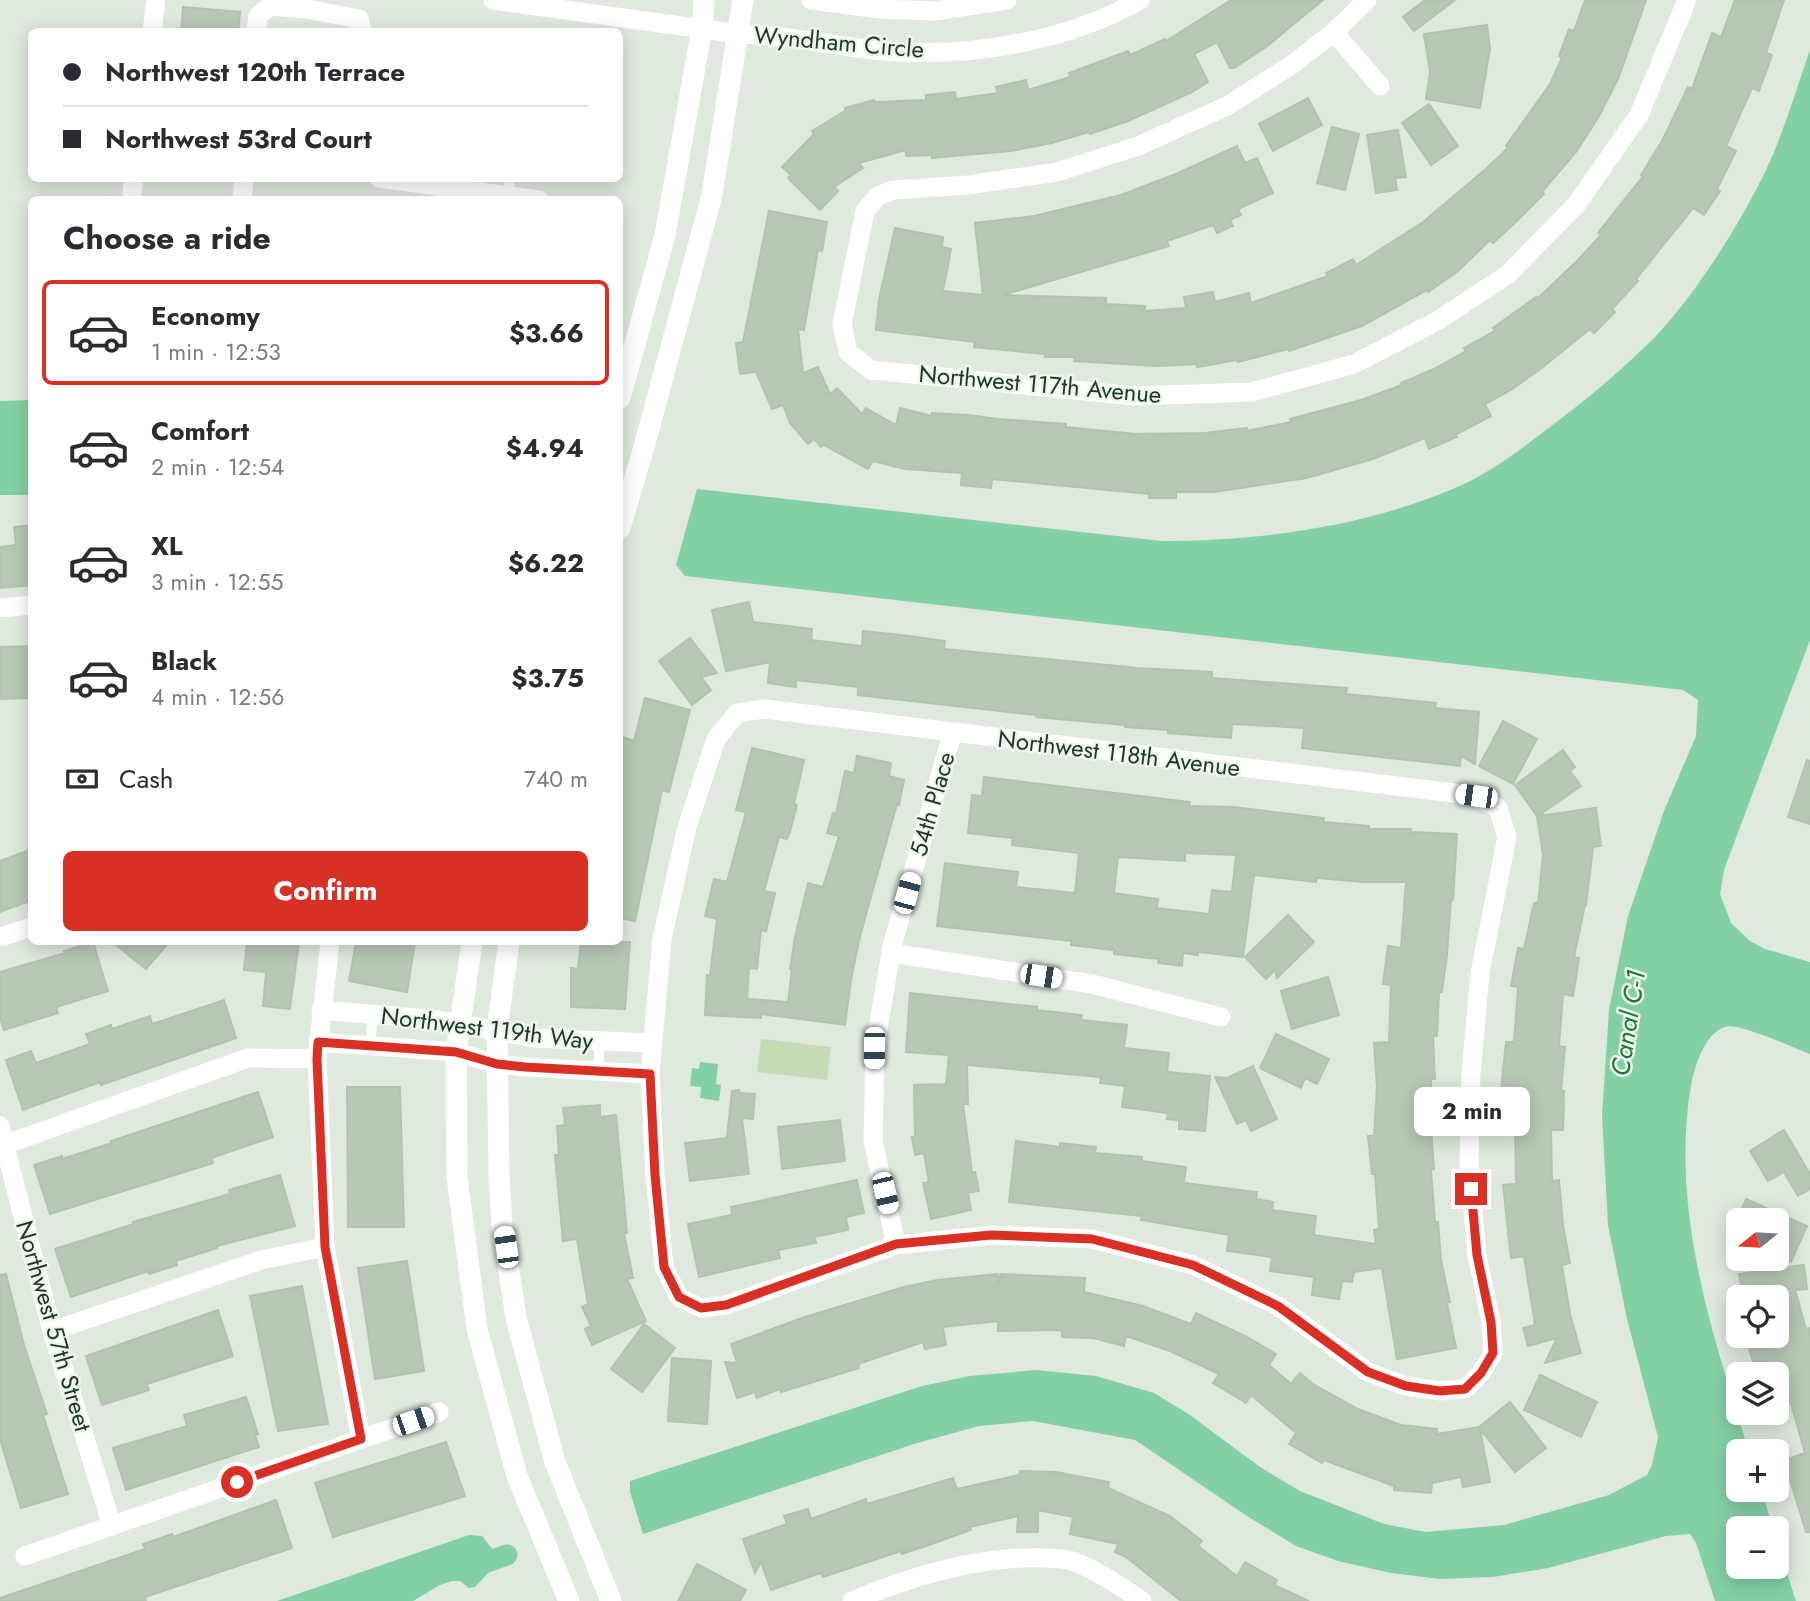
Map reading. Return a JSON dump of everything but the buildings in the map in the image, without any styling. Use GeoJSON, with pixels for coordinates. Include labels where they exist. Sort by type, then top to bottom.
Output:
{"type":"FeatureCollection","features":[{"type":"Feature","properties":{"kind":"street"},"geometry":{"type":"LineString","coordinates":[[152,28],[156,0]]}},
{"type":"Feature","properties":{"kind":"street","name":"Wyndham Circle"},"geometry":{"type":"LineString","coordinates":[[493,0],[740,34],[766,34],[898,52],[960,50],[1014,44],[1064,32],[1098,20],[1140,0]]}},
{"type":"Feature","properties":{"kind":"street"},"geometry":{"type":"LineString","coordinates":[[623,387],[665,234],[702,28],[704,0]]}},
{"type":"Feature","properties":{"kind":"street"},"geometry":{"type":"LineString","coordinates":[[623,518],[712,195],[740,34],[743,0]]}},
{"type":"Feature","properties":{"kind":"street","name":"Wyndham Circle"},"geometry":{"type":"LineString","coordinates":[[811,0],[878,9],[935,11],[1007,0]]}},
{"type":"Feature","properties":{"kind":"street"},"geometry":{"type":"LineString","coordinates":[[1367,0],[1334,32],[1380,86]]}},
{"type":"Feature","properties":{"kind":"street","name":"Northwest 117th Avenue"},"geometry":{"type":"LineString","coordinates":[[1334,32],[1293,64],[1227,106],[1138,146],[1057,172],[968,185],[892,190],[878,197],[865,211],[842,324],[848,352],[871,370],[1135,396],[1252,392],[1354,364],[1437,321],[1507,275],[1576,205],[1639,115],[1687,0]]}},
{"type":"Feature","properties":{"kind":"street"},"geometry":{"type":"LineString","coordinates":[[256,28],[258,16],[270,6],[306,9],[359,19],[361,28]]}},
{"type":"Feature","properties":{"kind":"street"},"geometry":{"type":"LineString","coordinates":[[436,182],[509,187],[530,196]]}},
{"type":"Feature","properties":{"kind":"street"},"geometry":{"type":"LineString","coordinates":[[0,608],[28,605]]}},
{"type":"Feature","properties":{"kind":"street","name":"Northwest 118th Avenue"},"geometry":{"type":"LineString","coordinates":[[652,1043],[662,939],[687,827],[716,739],[737,713],[765,709],[952,734],[1454,793],[1476,796],[1498,808],[1507,837],[1480,973],[1471,1074],[1469,1167],[1477,1255],[1491,1322],[1493,1353],[1481,1373],[1465,1389],[1440,1391],[1406,1386],[1368,1372],[1278,1306],[1193,1265],[1092,1239],[991,1235],[896,1244]]}},
{"type":"Feature","properties":{"kind":"street","name":"54th Place"},"geometry":{"type":"LineString","coordinates":[[896,1244],[873,1141],[874,1048],[891,953],[952,734]]}},
{"type":"Feature","properties":{"kind":"street"},"geometry":{"type":"LineString","coordinates":[[0,937],[28,928]]}},
{"type":"Feature","properties":{"kind":"street"},"geometry":{"type":"LineString","coordinates":[[330,945],[317,1050],[325,1247],[361,1439]]}},
{"type":"Feature","properties":{"kind":"street"},"geometry":{"type":"LineString","coordinates":[[472,945],[456,1052],[457,1177],[477,1329],[517,1476],[569,1601]]}},
{"type":"Feature","properties":{"kind":"street"},"geometry":{"type":"LineString","coordinates":[[509,945],[497,1030],[497,1064],[501,1212],[516,1318],[555,1462],[611,1601]]}},
{"type":"Feature","properties":{"kind":"street"},"geometry":{"type":"LineString","coordinates":[[891,953],[1092,984],[1221,1017]]}},
{"type":"Feature","properties":{"kind":"street","name":"Northwest 119th Way"},"geometry":{"type":"LineString","coordinates":[[321,1010],[461,1024],[534,1038],[652,1043]]}},
{"type":"Feature","properties":{"kind":"street"},"geometry":{"type":"LineString","coordinates":[[652,1043],[650,1074],[655,1175],[664,1267],[679,1297],[701,1308],[726,1305],[896,1244]]}},
{"type":"Feature","properties":{"kind":"street","name":"Northwest 119th Way"},"geometry":{"type":"LineString","coordinates":[[2,1135],[248,1058],[370,1045],[456,1052],[497,1064],[650,1074]]}},
{"type":"Feature","properties":{"kind":"street","name":"Northwest 57th Street"},"geometry":{"type":"LineString","coordinates":[[2,1135],[52,1331],[112,1525]]}},
{"type":"Feature","properties":{"kind":"street"},"geometry":{"type":"LineString","coordinates":[[52,1331],[261,1260],[325,1247]]}},
{"type":"Feature","properties":{"kind":"street"},"geometry":{"type":"LineString","coordinates":[[25,1556],[439,1412]]}},
{"type":"Feature","properties":{"kind":"street"},"geometry":{"type":"LineString","coordinates":[[852,1601],[879,1590],[963,1565],[1027,1557],[1070,1559],[1114,1582],[1142,1601]]}},
{"type":"Feature","properties":{"kind":"lane"},"geometry":{"type":"LineString","coordinates":[[370,1045],[373,1015]]}},
{"type":"Feature","properties":{"kind":"lane"},"geometry":{"type":"LineString","coordinates":[[598,1072],[600,1041]]}},
{"type":"Feature","properties":{"kind":"shaded area"},"geometry":{"type":"Polygon","coordinates":[[[761,1039],[831,1047],[827,1080],[757,1072],[761,1039]]]}},
{"type":"Feature","properties":{"kind":"water","name":"Canal C-1"},"geometry":{"type":"Polygon","coordinates":[[[1810,50],[1810,640],[1724,870],[1720,894],[1731,923],[1750,941],[1765,949],[1810,962],[1810,1054],[1766,1036],[1731,1026],[1711,1036],[1695,1069],[1691,1085],[1686,1132],[1686,1178],[1698,1271],[1726,1378],[1726,1425],[1741,1425],[1745,1439],[1726,1439],[1726,1502],[1765,1502],[1769,1516],[1726,1516],[1726,1579],[1789,1579],[1796,1601],[1715,1601],[1696,1543],[1690,1534],[1666,1536],[1548,1568],[1493,1577],[1440,1579],[1391,1573],[1338,1561],[1296,1546],[1135,1440],[1033,1421],[979,1426],[914,1444],[643,1534],[630,1492],[630,1481],[922,1386],[970,1376],[1036,1370],[1096,1376],[1154,1393],[1190,1415],[1260,1467],[1300,1491],[1384,1524],[1426,1532],[1504,1525],[1609,1495],[1647,1475],[1658,1437],[1627,1319],[1608,1225],[1602,1116],[1609,1010],[1628,916],[1664,811],[1696,736],[1698,700],[1683,690],[685,576],[676,565],[697,489],[1162,541],[1238,538],[1315,528],[1353,521],[1427,499],[1462,485],[1506,460],[1589,397],[1655,337],[1701,280],[1730,235],[1766,170],[1810,50]]]}},
{"type":"Feature","properties":{"kind":"water"},"geometry":{"type":"Polygon","coordinates":[[[28,400],[28,495],[0,495],[0,401],[28,400]]]}},
{"type":"Feature","properties":{"kind":"water"},"geometry":{"type":"Polygon","coordinates":[[[700,1062],[718,1064],[716,1084],[721,1085],[719,1101],[700,1098],[701,1087],[690,1086],[692,1068],[699,1069],[700,1062]]]}},
{"type":"Feature","properties":{"kind":"water"},"geometry":{"type":"Polygon","coordinates":[[[469,1535],[482,1536],[494,1551],[495,1566],[475,1587],[469,1588],[460,1581],[452,1581],[413,1601],[277,1601],[469,1535]]]}},
{"type":"Feature","properties":{"kind":"waterway"},"geometry":{"type":"LineString","coordinates":[[470,1568],[507,1555]]}},
{"type":"Feature","properties":{"kind":"route"},"geometry":{"type":"LineString","coordinates":[[237,1482],[361,1439],[325,1247],[318,1042],[456,1052],[497,1064],[525,1067],[650,1074],[655,1175],[664,1267],[679,1297],[701,1308],[726,1305],[896,1244],[991,1235],[1092,1239],[1193,1265],[1278,1306],[1368,1372],[1406,1386],[1440,1391],[1465,1389],[1481,1373],[1493,1353],[1491,1322],[1477,1255],[1471,1189]]}}]}
